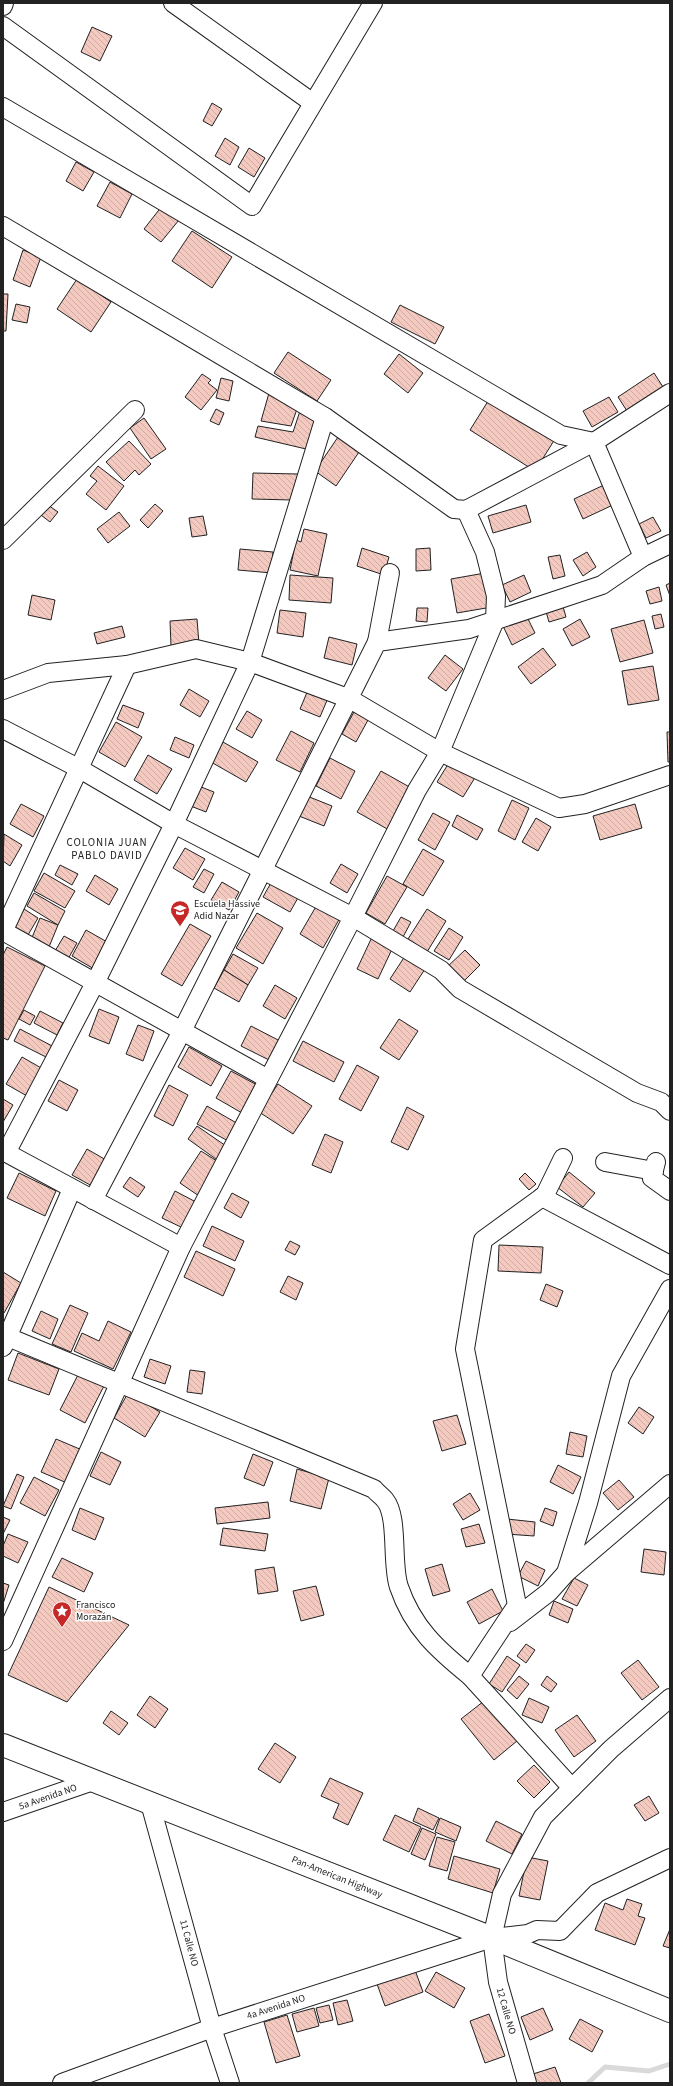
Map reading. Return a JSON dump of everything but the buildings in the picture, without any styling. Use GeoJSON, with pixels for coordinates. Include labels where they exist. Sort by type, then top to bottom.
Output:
{"type":"FeatureCollection","features":[{"type":"Feature","properties":{"kind":"highway","name":"Pan-American Highway"},"geometry":{"type":"LineString","coordinates":[[3,1745],[492,1938],[667,2010]]}},
{"type":"Feature","properties":{"kind":"street"},"geometry":{"type":"LineString","coordinates":[[172,3],[313,103]]}},
{"type":"Feature","properties":{"kind":"street"},"geometry":{"type":"LineString","coordinates":[[3,26],[252,206],[373,3]]}},
{"type":"Feature","properties":{"kind":"street"},"geometry":{"type":"LineString","coordinates":[[3,107],[561,435],[594,442]]}},
{"type":"Feature","properties":{"kind":"street"},"geometry":{"type":"LineString","coordinates":[[3,226],[325,417],[454,509],[466,510],[594,442],[670,394]]}},
{"type":"Feature","properties":{"kind":"street"},"geometry":{"type":"LineString","coordinates":[[3,540],[135,410]]}},
{"type":"Feature","properties":{"kind":"street"},"geometry":{"type":"LineString","coordinates":[[181,1247],[5,1152],[95,983],[174,824],[250,662],[325,417]]}},
{"type":"Feature","properties":{"kind":"street"},"geometry":{"type":"LineString","coordinates":[[594,442],[643,557]]}},
{"type":"Feature","properties":{"kind":"street"},"geometry":{"type":"LineString","coordinates":[[4,1635],[120,1384],[181,1247],[353,917],[417,790],[440,752],[495,620],[496,596],[485,552],[466,510]]}},
{"type":"Feature","properties":{"kind":"street"},"geometry":{"type":"LineString","coordinates":[[377,642],[469,629],[602,585],[643,557],[670,544]]}},
{"type":"Feature","properties":{"kind":"street"},"geometry":{"type":"LineString","coordinates":[[93,1200],[182,1031],[350,699],[377,642],[390,573]]}},
{"type":"Feature","properties":{"kind":"street"},"geometry":{"type":"LineString","coordinates":[[3,690],[48,673],[127,665],[196,648],[250,662],[350,699],[440,752],[559,808],[585,804],[670,775]]}},
{"type":"Feature","properties":{"kind":"street"},"geometry":{"type":"LineString","coordinates":[[127,665],[3,932],[268,1079]]}},
{"type":"Feature","properties":{"kind":"street"},"geometry":{"type":"LineString","coordinates":[[3,729],[80,769],[174,824],[353,917],[441,970],[460,989],[637,1093],[661,1102],[670,1111]]}},
{"type":"Feature","properties":{"kind":"street"},"geometry":{"type":"LineString","coordinates":[[470,1676],[516,1606],[465,1349],[483,1240],[545,1195],[563,1158]]}},
{"type":"Feature","properties":{"kind":"street"},"geometry":{"type":"LineString","coordinates":[[605,1162],[655,1166],[652,1178],[670,1191]]}},
{"type":"Feature","properties":{"kind":"street"},"geometry":{"type":"LineString","coordinates":[[72,1189],[4,1339],[120,1384],[374,1490],[386,1501],[390,1514],[398,1585],[412,1618],[442,1653],[470,1676],[572,1788]]}},
{"type":"Feature","properties":{"kind":"street"},"geometry":{"type":"LineString","coordinates":[[542,1197],[670,1266]]}},
{"type":"Feature","properties":{"kind":"street"},"geometry":{"type":"LineString","coordinates":[[566,1573],[588,1503],[621,1376],[670,1289]]}},
{"type":"Feature","properties":{"kind":"street"},"geometry":{"type":"LineString","coordinates":[[502,1628],[549,1592],[566,1573],[670,1484]]}},
{"type":"Feature","properties":{"kind":"street"},"geometry":{"type":"LineString","coordinates":[[492,1938],[502,1894],[543,1817],[611,1749],[670,1698]]}},
{"type":"Feature","properties":{"kind":"street","name":"5a Avenida NO"},"geometry":{"type":"LineString","coordinates":[[3,1812],[93,1781]]}},
{"type":"Feature","properties":{"kind":"street","name":"11 Calle NO"},"geometry":{"type":"LineString","coordinates":[[150,1803],[212,2028],[230,2083]]}},
{"type":"Feature","properties":{"kind":"street","name":"4a Avenida NO"},"geometry":{"type":"LineString","coordinates":[[62,2083],[212,2028],[492,1938],[528,1934],[537,1930],[560,1931],[597,1893],[670,1858]]}},
{"type":"Feature","properties":{"kind":"street","name":"12 Calle NO"},"geometry":{"type":"LineString","coordinates":[[492,1938],[498,1982],[527,2083]]}},
{"type":"Feature","properties":{"kind":"waterway"},"geometry":{"type":"LineString","coordinates":[[588,2083],[605,2067],[649,2071],[670,2064]]}},
{"type":"Feature","properties":{"kind":"place","name":"Escuela Hassive Adid Nazar"},"geometry":{"type":"Point","coordinates":[180,927]}},
{"type":"Feature","properties":{"kind":"place","name":"Francisco Morazán"},"geometry":{"type":"Point","coordinates":[62,1628]}},
{"type":"Feature","properties":{"kind":"district","name":"COLONIA JUAN PABLO DAVID"},"geometry":{"type":"Point","coordinates":[107,848]}}]}
